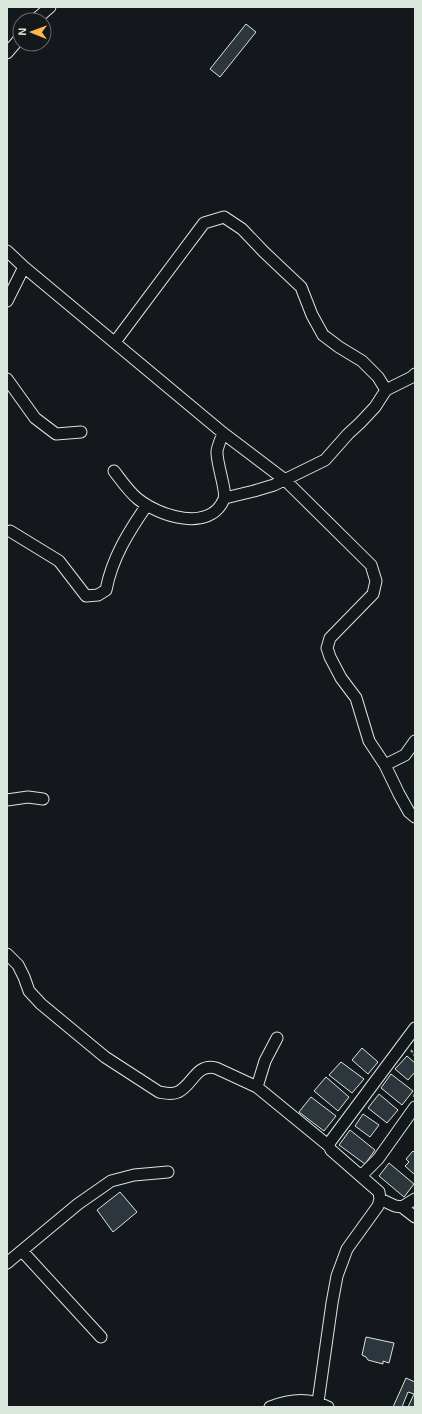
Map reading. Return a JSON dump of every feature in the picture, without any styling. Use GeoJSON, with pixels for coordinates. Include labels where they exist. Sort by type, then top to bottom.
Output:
{"type":"FeatureCollection","features":[{"type":"Feature","properties":{"kind":"street"},"geometry":{"type":"LineString","coordinates":[[115,342],[204,223],[224,217],[242,229],[301,288],[323,335],[362,361],[378,377],[386,390]]}},
{"type":"Feature","properties":{"kind":"street"},"geometry":{"type":"LineString","coordinates":[[7,251],[24,267],[223,433],[285,480],[370,566],[376,581],[373,594],[330,638],[327,648],[341,678],[356,698],[369,741],[385,765],[398,794],[409,812],[415,818]]}},
{"type":"Feature","properties":{"kind":"street"},"geometry":{"type":"LineString","coordinates":[[7,302],[24,267]]}},
{"type":"Feature","properties":{"kind":"street"},"geometry":{"type":"LineString","coordinates":[[225,498],[254,491],[285,480],[325,460],[375,407],[386,390],[415,374]]}},
{"type":"Feature","properties":{"kind":"street"},"geometry":{"type":"LineString","coordinates":[[7,378],[35,418],[56,434],[81,432]]}},
{"type":"Feature","properties":{"kind":"street"},"geometry":{"type":"LineString","coordinates":[[114,471],[137,499],[156,510],[179,517],[195,519],[207,516],[219,508],[225,498],[217,451],[223,433]]}},
{"type":"Feature","properties":{"kind":"street"},"geometry":{"type":"LineString","coordinates":[[10,531],[58,561],[86,596],[98,595],[106,590],[109,575],[122,542],[146,505]]}},
{"type":"Feature","properties":{"kind":"street"},"geometry":{"type":"LineString","coordinates":[[385,765],[405,755],[415,741]]}},
{"type":"Feature","properties":{"kind":"street"},"geometry":{"type":"LineString","coordinates":[[7,800],[28,797],[43,799]]}},
{"type":"Feature","properties":{"kind":"street"},"geometry":{"type":"LineString","coordinates":[[7,954],[18,965],[29,991],[41,1004],[105,1057],[159,1092],[168,1094],[178,1092],[204,1068],[209,1066],[216,1068],[257,1088],[329,1146],[331,1150],[379,1192],[380,1199],[378,1206],[347,1249],[337,1276],[318,1402]]}},
{"type":"Feature","properties":{"kind":"street"},"geometry":{"type":"LineString","coordinates":[[329,1146],[330,1142],[415,1028]]}},
{"type":"Feature","properties":{"kind":"street"},"geometry":{"type":"LineString","coordinates":[[257,1088],[265,1061],[277,1038]]}},
{"type":"Feature","properties":{"kind":"street"},"geometry":{"type":"LineString","coordinates":[[361,1176],[378,1159],[415,1107]]}},
{"type":"Feature","properties":{"kind":"street"},"geometry":{"type":"LineString","coordinates":[[7,1263],[78,1204],[111,1181],[134,1175],[168,1172]]}},
{"type":"Feature","properties":{"kind":"street"},"geometry":{"type":"LineString","coordinates":[[380,1199],[395,1206],[402,1207],[415,1217]]}},
{"type":"Feature","properties":{"kind":"street"},"geometry":{"type":"LineString","coordinates":[[402,1207],[415,1199]]}},
{"type":"Feature","properties":{"kind":"street"},"geometry":{"type":"LineString","coordinates":[[22,1251],[101,1337]]}},
{"type":"Feature","properties":{"kind":"street"},"geometry":{"type":"LineString","coordinates":[[270,1407],[285,1402],[298,1400],[318,1402],[328,1407]]}},
{"type":"Feature","properties":{"kind":"building"},"geometry":{"type":"Polygon","coordinates":[[[246,24],[256,32],[220,77],[210,69],[246,24]]]}},
{"type":"Feature","properties":{"kind":"building"},"geometry":{"type":"Polygon","coordinates":[[[362,1048],[378,1062],[368,1074],[352,1060],[362,1048]]]}},
{"type":"Feature","properties":{"kind":"building"},"geometry":{"type":"Polygon","coordinates":[[[407,1056],[415,1063],[415,1072],[408,1080],[395,1069],[407,1056]]]}},
{"type":"Feature","properties":{"kind":"building"},"geometry":{"type":"Polygon","coordinates":[[[341,1062],[364,1079],[352,1093],[329,1075],[341,1062]]]}},
{"type":"Feature","properties":{"kind":"building"},"geometry":{"type":"Polygon","coordinates":[[[391,1074],[413,1091],[402,1105],[381,1088],[391,1074]]]}},
{"type":"Feature","properties":{"kind":"building"},"geometry":{"type":"Polygon","coordinates":[[[326,1077],[349,1097],[338,1111],[314,1091],[326,1077]]]}},
{"type":"Feature","properties":{"kind":"building"},"geometry":{"type":"Polygon","coordinates":[[[379,1094],[398,1110],[387,1123],[368,1108],[379,1094]]]}},
{"type":"Feature","properties":{"kind":"building"},"geometry":{"type":"Polygon","coordinates":[[[311,1097],[336,1116],[324,1131],[299,1112],[311,1097]]]}},
{"type":"Feature","properties":{"kind":"building"},"geometry":{"type":"Polygon","coordinates":[[[363,1114],[379,1125],[370,1137],[355,1126],[363,1114]]]}},
{"type":"Feature","properties":{"kind":"building"},"geometry":{"type":"Polygon","coordinates":[[[350,1130],[375,1150],[365,1164],[339,1145],[350,1130]]]}},
{"type":"Feature","properties":{"kind":"building"},"geometry":{"type":"Polygon","coordinates":[[[413,1151],[415,1153],[415,1175],[405,1166],[409,1162],[406,1159],[413,1151]]]}},
{"type":"Feature","properties":{"kind":"building"},"geometry":{"type":"Polygon","coordinates":[[[389,1163],[414,1184],[404,1197],[379,1176],[389,1163]]]}},
{"type":"Feature","properties":{"kind":"building"},"geometry":{"type":"Polygon","coordinates":[[[120,1192],[137,1212],[113,1232],[97,1210],[120,1192]]]}},
{"type":"Feature","properties":{"kind":"building"},"geometry":{"type":"Polygon","coordinates":[[[366,1337],[394,1343],[389,1363],[383,1361],[383,1364],[368,1360],[362,1355],[366,1337]]]}},
{"type":"Feature","properties":{"kind":"building"},"geometry":{"type":"Polygon","coordinates":[[[406,1378],[415,1382],[415,1407],[408,1407],[414,1394],[408,1392],[402,1407],[393,1407],[406,1378]]]}}]}
